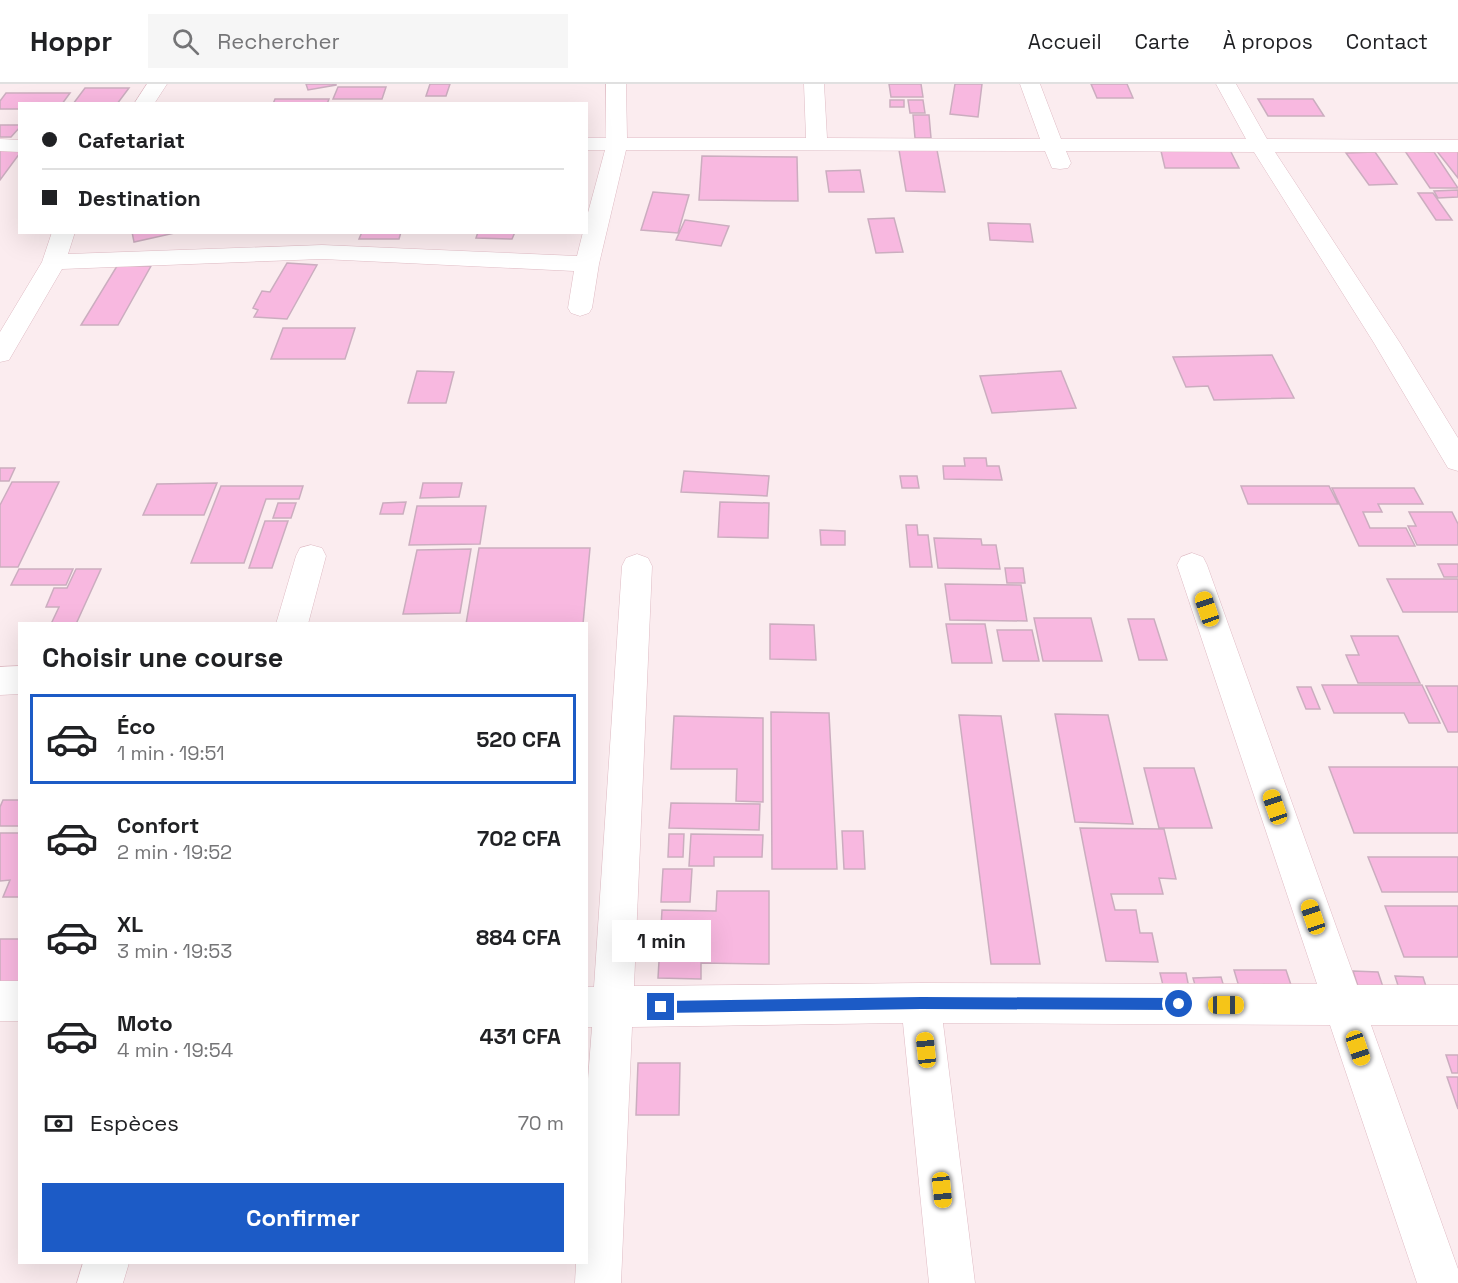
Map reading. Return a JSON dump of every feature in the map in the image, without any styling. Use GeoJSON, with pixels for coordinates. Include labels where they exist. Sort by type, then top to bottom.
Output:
{"type":"FeatureCollection","features":[{"type":"Feature","properties":{"kind":"street"},"geometry":{"type":"LineString","coordinates":[[145,102],[157,84]]}},
{"type":"Feature","properties":{"kind":"street"},"geometry":{"type":"LineString","coordinates":[[580,308],[587,264],[617,143],[616,84]]}},
{"type":"Feature","properties":{"kind":"street"},"geometry":{"type":"LineString","coordinates":[[814,84],[817,144]]}},
{"type":"Feature","properties":{"kind":"street"},"geometry":{"type":"LineString","coordinates":[[1030,84],[1062,168]]}},
{"type":"Feature","properties":{"kind":"street"},"geometry":{"type":"LineString","coordinates":[[1226,84],[1260,145],[1387,343],[1458,461]]}},
{"type":"Feature","properties":{"kind":"street"},"geometry":{"type":"LineString","coordinates":[[588,144],[1458,146]]}},
{"type":"Feature","properties":{"kind":"street"},"geometry":{"type":"LineString","coordinates":[[0,145],[18,146]]}},
{"type":"Feature","properties":{"kind":"street"},"geometry":{"type":"LineString","coordinates":[[0,354],[54,262],[63,234]]}},
{"type":"Feature","properties":{"kind":"street"},"geometry":{"type":"LineString","coordinates":[[54,262],[322,252],[587,264]]}},
{"type":"Feature","properties":{"kind":"street"},"geometry":{"type":"LineString","coordinates":[[293,622],[311,556]]}},
{"type":"Feature","properties":{"kind":"street"},"geometry":{"type":"LineString","coordinates":[[1192,565],[1440,1283]]}},
{"type":"Feature","properties":{"kind":"street"},"geometry":{"type":"LineString","coordinates":[[598,1283],[600,1007],[637,566]]}},
{"type":"Feature","properties":{"kind":"street"},"geometry":{"type":"LineString","coordinates":[[0,681],[18,680]]}},
{"type":"Feature","properties":{"kind":"street"},"geometry":{"type":"LineString","coordinates":[[0,1001],[18,1000]]}},
{"type":"Feature","properties":{"kind":"street"},"geometry":{"type":"LineString","coordinates":[[921,1003],[952,1283]]}},
{"type":"Feature","properties":{"kind":"street"},"geometry":{"type":"LineString","coordinates":[[600,1007],[921,1003],[1458,1005]]}},
{"type":"Feature","properties":{"kind":"street"},"geometry":{"type":"LineString","coordinates":[[100,1283],[106,1264]]}},
{"type":"Feature","properties":{"kind":"building"},"geometry":{"type":"Polygon","coordinates":[[[306,84],[336,84],[336,85],[308,90],[306,84]]]}},
{"type":"Feature","properties":{"kind":"building"},"geometry":{"type":"Polygon","coordinates":[[[430,84],[450,84],[446,96],[426,96],[430,84]]]}},
{"type":"Feature","properties":{"kind":"building"},"geometry":{"type":"Polygon","coordinates":[[[889,84],[921,84],[923,97],[891,97],[889,84]]]}},
{"type":"Feature","properties":{"kind":"building"},"geometry":{"type":"Polygon","coordinates":[[[955,84],[982,84],[978,117],[950,114],[955,84]]]}},
{"type":"Feature","properties":{"kind":"building"},"geometry":{"type":"Polygon","coordinates":[[[1091,84],[1127,84],[1133,98],[1097,98],[1091,84]]]}},
{"type":"Feature","properties":{"kind":"building"},"geometry":{"type":"Polygon","coordinates":[[[338,87],[386,87],[382,99],[333,99],[338,87]]]}},
{"type":"Feature","properties":{"kind":"building"},"geometry":{"type":"Polygon","coordinates":[[[85,88],[129,88],[118,102],[74,102],[85,88]]]}},
{"type":"Feature","properties":{"kind":"building"},"geometry":{"type":"Polygon","coordinates":[[[6,93],[70,93],[63,102],[18,102],[18,109],[0,109],[0,101],[6,93]]]}},
{"type":"Feature","properties":{"kind":"building"},"geometry":{"type":"Polygon","coordinates":[[[275,99],[329,99],[328,102],[274,102],[275,99]]]}},
{"type":"Feature","properties":{"kind":"building"},"geometry":{"type":"Polygon","coordinates":[[[1258,99],[1313,99],[1324,116],[1268,116],[1258,99]]]}},
{"type":"Feature","properties":{"kind":"building"},"geometry":{"type":"Polygon","coordinates":[[[890,100],[904,100],[904,107],[890,107],[890,100]]]}},
{"type":"Feature","properties":{"kind":"building"},"geometry":{"type":"Polygon","coordinates":[[[908,100],[923,100],[925,113],[910,113],[908,100]]]}},
{"type":"Feature","properties":{"kind":"building"},"geometry":{"type":"Polygon","coordinates":[[[913,115],[929,115],[931,138],[915,138],[913,115]]]}},
{"type":"Feature","properties":{"kind":"building"},"geometry":{"type":"Polygon","coordinates":[[[0,125],[18,125],[18,129],[11,137],[0,137],[0,125]]]}},
{"type":"Feature","properties":{"kind":"building"},"geometry":{"type":"Polygon","coordinates":[[[0,149],[18,149],[18,156],[0,180],[0,149]]]}},
{"type":"Feature","properties":{"kind":"building"},"geometry":{"type":"Polygon","coordinates":[[[899,150],[937,150],[945,192],[906,191],[899,150]]]}},
{"type":"Feature","properties":{"kind":"building"},"geometry":{"type":"Polygon","coordinates":[[[1230,150],[1239,168],[1165,168],[1161,151],[1230,150]]]}},
{"type":"Feature","properties":{"kind":"building"},"geometry":{"type":"Polygon","coordinates":[[[1436,150],[1458,150],[1458,178],[1436,150]]]}},
{"type":"Feature","properties":{"kind":"building"},"geometry":{"type":"Polygon","coordinates":[[[1405,151],[1434,152],[1458,188],[1430,188],[1405,151]]]}},
{"type":"Feature","properties":{"kind":"building"},"geometry":{"type":"Polygon","coordinates":[[[1375,152],[1397,184],[1369,185],[1346,153],[1375,152]]]}},
{"type":"Feature","properties":{"kind":"building"},"geometry":{"type":"Polygon","coordinates":[[[702,156],[797,157],[798,201],[699,200],[702,156]]]}},
{"type":"Feature","properties":{"kind":"building"},"geometry":{"type":"Polygon","coordinates":[[[860,170],[864,192],[829,192],[826,171],[860,170]]]}},
{"type":"Feature","properties":{"kind":"building"},"geometry":{"type":"Polygon","coordinates":[[[1458,190],[1458,197],[1438,198],[1434,191],[1458,190]]]}},
{"type":"Feature","properties":{"kind":"building"},"geometry":{"type":"Polygon","coordinates":[[[653,192],[689,195],[678,233],[641,230],[653,192]]]}},
{"type":"Feature","properties":{"kind":"building"},"geometry":{"type":"Polygon","coordinates":[[[1418,193],[1433,193],[1452,220],[1436,220],[1418,193]]]}},
{"type":"Feature","properties":{"kind":"building"},"geometry":{"type":"Polygon","coordinates":[[[894,218],[903,252],[876,253],[868,219],[894,218]]]}},
{"type":"Feature","properties":{"kind":"building"},"geometry":{"type":"Polygon","coordinates":[[[685,220],[729,226],[721,246],[676,240],[685,220]]]}},
{"type":"Feature","properties":{"kind":"building"},"geometry":{"type":"Polygon","coordinates":[[[988,223],[1030,224],[1033,242],[990,240],[988,223]]]}},
{"type":"Feature","properties":{"kind":"building"},"geometry":{"type":"Polygon","coordinates":[[[132,234],[170,234],[134,242],[132,234]]]}},
{"type":"Feature","properties":{"kind":"building"},"geometry":{"type":"Polygon","coordinates":[[[361,234],[400,234],[399,239],[359,239],[361,234]]]}},
{"type":"Feature","properties":{"kind":"building"},"geometry":{"type":"Polygon","coordinates":[[[477,234],[514,234],[512,239],[476,238],[477,234]]]}},
{"type":"Feature","properties":{"kind":"building"},"geometry":{"type":"Polygon","coordinates":[[[287,263],[317,265],[287,319],[254,317],[258,310],[253,308],[262,291],[270,292],[287,263]]]}},
{"type":"Feature","properties":{"kind":"building"},"geometry":{"type":"Polygon","coordinates":[[[117,266],[151,266],[118,325],[81,325],[117,266]]]}},
{"type":"Feature","properties":{"kind":"building"},"geometry":{"type":"Polygon","coordinates":[[[283,328],[355,328],[345,359],[271,359],[283,328]]]}},
{"type":"Feature","properties":{"kind":"building"},"geometry":{"type":"Polygon","coordinates":[[[1272,355],[1294,398],[1214,400],[1208,386],[1186,387],[1173,357],[1272,355]]]}},
{"type":"Feature","properties":{"kind":"building"},"geometry":{"type":"Polygon","coordinates":[[[417,371],[454,372],[446,403],[408,403],[417,371]]]}},
{"type":"Feature","properties":{"kind":"building"},"geometry":{"type":"Polygon","coordinates":[[[1061,371],[1076,408],[992,413],[980,376],[1061,371]]]}},
{"type":"Feature","properties":{"kind":"building"},"geometry":{"type":"Polygon","coordinates":[[[964,458],[986,458],[987,466],[999,466],[1002,480],[944,479],[943,466],[965,466],[964,458]]]}},
{"type":"Feature","properties":{"kind":"building"},"geometry":{"type":"Polygon","coordinates":[[[0,468],[15,468],[9,481],[0,481],[0,468]]]}},
{"type":"Feature","properties":{"kind":"building"},"geometry":{"type":"Polygon","coordinates":[[[684,471],[769,476],[767,496],[681,492],[684,471]]]}},
{"type":"Feature","properties":{"kind":"building"},"geometry":{"type":"Polygon","coordinates":[[[900,476],[917,476],[919,488],[902,488],[900,476]]]}},
{"type":"Feature","properties":{"kind":"building"},"geometry":{"type":"Polygon","coordinates":[[[12,482],[59,482],[18,567],[0,567],[0,505],[12,482]]]}},
{"type":"Feature","properties":{"kind":"building"},"geometry":{"type":"Polygon","coordinates":[[[217,483],[204,515],[143,515],[157,484],[217,483]]]}},
{"type":"Feature","properties":{"kind":"building"},"geometry":{"type":"Polygon","coordinates":[[[423,483],[462,483],[459,497],[420,498],[423,483]]]}},
{"type":"Feature","properties":{"kind":"building"},"geometry":{"type":"Polygon","coordinates":[[[221,486],[303,486],[299,499],[266,499],[244,563],[191,563],[221,486]]]}},
{"type":"Feature","properties":{"kind":"building"},"geometry":{"type":"Polygon","coordinates":[[[1241,486],[1329,486],[1338,504],[1248,504],[1241,486]]]}},
{"type":"Feature","properties":{"kind":"building"},"geometry":{"type":"Polygon","coordinates":[[[1332,488],[1414,488],[1423,504],[1378,504],[1382,512],[1363,512],[1370,528],[1406,528],[1415,546],[1359,546],[1332,488]]]}},
{"type":"Feature","properties":{"kind":"building"},"geometry":{"type":"Polygon","coordinates":[[[406,502],[403,514],[380,514],[383,503],[406,502]]]}},
{"type":"Feature","properties":{"kind":"building"},"geometry":{"type":"Polygon","coordinates":[[[720,502],[769,503],[768,538],[718,537],[720,502]]]}},
{"type":"Feature","properties":{"kind":"building"},"geometry":{"type":"Polygon","coordinates":[[[278,503],[296,503],[291,518],[273,518],[278,503]]]}},
{"type":"Feature","properties":{"kind":"building"},"geometry":{"type":"Polygon","coordinates":[[[417,506],[486,506],[480,544],[409,545],[417,506]]]}},
{"type":"Feature","properties":{"kind":"building"},"geometry":{"type":"Polygon","coordinates":[[[1409,512],[1452,512],[1458,524],[1458,545],[1417,545],[1408,526],[1416,526],[1409,512]]]}},
{"type":"Feature","properties":{"kind":"building"},"geometry":{"type":"Polygon","coordinates":[[[265,521],[288,521],[272,568],[249,568],[265,521]]]}},
{"type":"Feature","properties":{"kind":"building"},"geometry":{"type":"Polygon","coordinates":[[[906,525],[917,525],[918,535],[928,535],[932,567],[910,567],[906,525]]]}},
{"type":"Feature","properties":{"kind":"building"},"geometry":{"type":"Polygon","coordinates":[[[820,530],[845,531],[845,545],[821,545],[820,530]]]}},
{"type":"Feature","properties":{"kind":"building"},"geometry":{"type":"Polygon","coordinates":[[[934,538],[981,539],[982,545],[996,545],[1000,569],[938,568],[934,538]]]}},
{"type":"Feature","properties":{"kind":"building"},"geometry":{"type":"Polygon","coordinates":[[[479,548],[590,548],[583,622],[466,622],[479,548]]]}},
{"type":"Feature","properties":{"kind":"building"},"geometry":{"type":"Polygon","coordinates":[[[471,549],[460,613],[403,614],[417,550],[471,549]]]}},
{"type":"Feature","properties":{"kind":"building"},"geometry":{"type":"Polygon","coordinates":[[[1438,564],[1458,564],[1458,577],[1444,577],[1438,564]]]}},
{"type":"Feature","properties":{"kind":"building"},"geometry":{"type":"Polygon","coordinates":[[[1005,568],[1023,568],[1025,583],[1007,583],[1005,568]]]}},
{"type":"Feature","properties":{"kind":"building"},"geometry":{"type":"Polygon","coordinates":[[[19,569],[73,569],[66,585],[11,585],[19,569]]]}},
{"type":"Feature","properties":{"kind":"building"},"geometry":{"type":"Polygon","coordinates":[[[76,569],[101,569],[77,622],[52,622],[59,607],[46,607],[54,588],[67,588],[76,569]]]}},
{"type":"Feature","properties":{"kind":"building"},"geometry":{"type":"Polygon","coordinates":[[[1387,579],[1458,579],[1458,612],[1403,612],[1387,579]]]}},
{"type":"Feature","properties":{"kind":"building"},"geometry":{"type":"Polygon","coordinates":[[[945,584],[1021,585],[1027,621],[950,620],[945,584]]]}},
{"type":"Feature","properties":{"kind":"building"},"geometry":{"type":"Polygon","coordinates":[[[1034,618],[1091,618],[1102,661],[1043,661],[1034,618]]]}},
{"type":"Feature","properties":{"kind":"building"},"geometry":{"type":"Polygon","coordinates":[[[1128,619],[1154,619],[1167,660],[1139,660],[1128,619]]]}},
{"type":"Feature","properties":{"kind":"building"},"geometry":{"type":"Polygon","coordinates":[[[770,624],[814,625],[816,660],[770,659],[770,624]]]}},
{"type":"Feature","properties":{"kind":"building"},"geometry":{"type":"Polygon","coordinates":[[[946,624],[985,624],[992,663],[952,663],[946,624]]]}},
{"type":"Feature","properties":{"kind":"building"},"geometry":{"type":"Polygon","coordinates":[[[997,630],[1032,630],[1039,661],[1003,661],[997,630]]]}},
{"type":"Feature","properties":{"kind":"building"},"geometry":{"type":"Polygon","coordinates":[[[1351,636],[1398,636],[1420,683],[1358,683],[1346,655],[1359,655],[1351,636]]]}},
{"type":"Feature","properties":{"kind":"building"},"geometry":{"type":"Polygon","coordinates":[[[1322,685],[1422,685],[1440,723],[1409,723],[1404,713],[1334,713],[1322,685]]]}},
{"type":"Feature","properties":{"kind":"building"},"geometry":{"type":"Polygon","coordinates":[[[1426,686],[1458,686],[1458,732],[1448,732],[1426,686]]]}},
{"type":"Feature","properties":{"kind":"building"},"geometry":{"type":"Polygon","coordinates":[[[1297,687],[1311,687],[1320,709],[1306,709],[1297,687]]]}},
{"type":"Feature","properties":{"kind":"building"},"geometry":{"type":"Polygon","coordinates":[[[771,712],[829,713],[837,869],[772,869],[771,712]]]}},
{"type":"Feature","properties":{"kind":"building"},"geometry":{"type":"Polygon","coordinates":[[[1055,714],[1108,715],[1133,824],[1075,822],[1055,714]]]}},
{"type":"Feature","properties":{"kind":"building"},"geometry":{"type":"Polygon","coordinates":[[[959,715],[1001,716],[1040,964],[991,964],[959,715]]]}},
{"type":"Feature","properties":{"kind":"building"},"geometry":{"type":"Polygon","coordinates":[[[674,716],[763,718],[763,802],[736,801],[737,769],[671,769],[674,716]]]}},
{"type":"Feature","properties":{"kind":"building"},"geometry":{"type":"Polygon","coordinates":[[[1329,767],[1458,767],[1458,833],[1354,833],[1329,767]]]}},
{"type":"Feature","properties":{"kind":"building"},"geometry":{"type":"Polygon","coordinates":[[[1144,768],[1194,768],[1212,828],[1159,828],[1144,768]]]}},
{"type":"Feature","properties":{"kind":"building"},"geometry":{"type":"Polygon","coordinates":[[[3,800],[18,800],[18,826],[0,826],[0,807],[3,800]]]}},
{"type":"Feature","properties":{"kind":"building"},"geometry":{"type":"Polygon","coordinates":[[[671,803],[760,804],[759,830],[669,828],[671,803]]]}},
{"type":"Feature","properties":{"kind":"building"},"geometry":{"type":"Polygon","coordinates":[[[1080,828],[1164,829],[1176,879],[1159,878],[1163,894],[1111,894],[1115,910],[1136,910],[1140,933],[1152,933],[1158,962],[1106,961],[1080,828]]]}},
{"type":"Feature","properties":{"kind":"building"},"geometry":{"type":"Polygon","coordinates":[[[842,831],[863,831],[865,869],[844,869],[842,831]]]}},
{"type":"Feature","properties":{"kind":"building"},"geometry":{"type":"Polygon","coordinates":[[[0,833],[18,833],[18,897],[3,897],[10,880],[0,881],[0,833]]]}},
{"type":"Feature","properties":{"kind":"building"},"geometry":{"type":"Polygon","coordinates":[[[669,834],[684,834],[683,857],[668,857],[669,834]]]}},
{"type":"Feature","properties":{"kind":"building"},"geometry":{"type":"Polygon","coordinates":[[[691,834],[763,835],[762,857],[714,857],[714,866],[689,866],[691,834]]]}},
{"type":"Feature","properties":{"kind":"building"},"geometry":{"type":"Polygon","coordinates":[[[1368,857],[1458,857],[1458,892],[1382,892],[1368,857]]]}},
{"type":"Feature","properties":{"kind":"building"},"geometry":{"type":"Polygon","coordinates":[[[663,869],[692,869],[690,902],[661,902],[663,869]]]}},
{"type":"Feature","properties":{"kind":"building"},"geometry":{"type":"Polygon","coordinates":[[[717,891],[769,891],[769,964],[701,963],[701,979],[658,978],[662,910],[716,911],[717,891]]]}},
{"type":"Feature","properties":{"kind":"building"},"geometry":{"type":"Polygon","coordinates":[[[1385,906],[1458,906],[1458,957],[1404,957],[1385,906]]]}},
{"type":"Feature","properties":{"kind":"building"},"geometry":{"type":"Polygon","coordinates":[[[0,939],[18,939],[18,987],[0,987],[0,939]]]}},
{"type":"Feature","properties":{"kind":"building"},"geometry":{"type":"Polygon","coordinates":[[[1234,970],[1286,970],[1295,997],[1242,997],[1234,970]]]}},
{"type":"Feature","properties":{"kind":"building"},"geometry":{"type":"Polygon","coordinates":[[[1353,971],[1378,972],[1388,1002],[1363,1002],[1353,971]]]}},
{"type":"Feature","properties":{"kind":"building"},"geometry":{"type":"Polygon","coordinates":[[[1160,973],[1186,973],[1192,1003],[1167,1002],[1160,973]]]}},
{"type":"Feature","properties":{"kind":"building"},"geometry":{"type":"Polygon","coordinates":[[[1395,976],[1423,977],[1430,999],[1402,998],[1395,976]]]}},
{"type":"Feature","properties":{"kind":"building"},"geometry":{"type":"Polygon","coordinates":[[[1221,977],[1227,997],[1199,999],[1193,978],[1221,977]]]}},
{"type":"Feature","properties":{"kind":"building"},"geometry":{"type":"Polygon","coordinates":[[[1446,1055],[1458,1055],[1458,1073],[1452,1073],[1446,1055]]]}},
{"type":"Feature","properties":{"kind":"building"},"geometry":{"type":"Polygon","coordinates":[[[638,1063],[680,1063],[679,1115],[636,1115],[638,1063]]]}},
{"type":"Feature","properties":{"kind":"building"},"geometry":{"type":"Polygon","coordinates":[[[1447,1077],[1458,1077],[1458,1109],[1447,1077]]]}},
{"type":"Feature","properties":{"kind":"route"},"geometry":{"type":"LineString","coordinates":[[661,1007],[921,1003],[1179,1004]]}}]}
